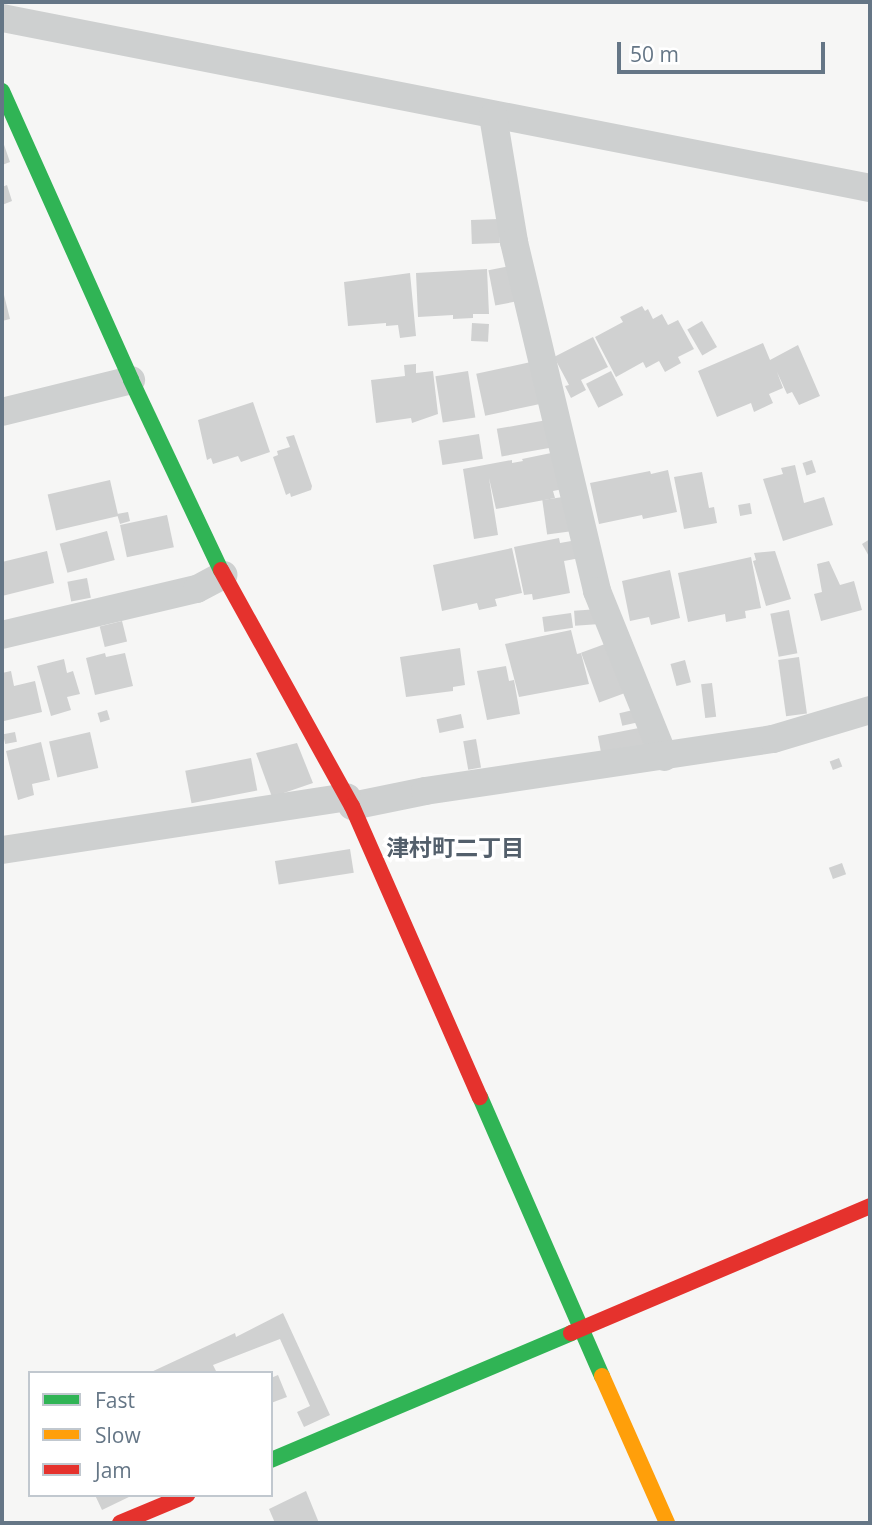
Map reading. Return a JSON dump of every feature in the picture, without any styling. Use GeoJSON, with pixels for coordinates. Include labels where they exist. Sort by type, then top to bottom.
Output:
{"type":"FeatureCollection","features":[{"type":"Feature","properties":{"kind":"street"},"geometry":{"type":"LineString","coordinates":[[2,18],[870,188]]}},
{"type":"Feature","properties":{"kind":"street"},"geometry":{"type":"LineString","coordinates":[[2,91],[131,380],[223,575],[310,726],[349,802],[667,1523]]}},
{"type":"Feature","properties":{"kind":"street"},"geometry":{"type":"LineString","coordinates":[[493,116],[514,242],[597,592],[664,757]]}},
{"type":"Feature","properties":{"kind":"street"},"geometry":{"type":"LineString","coordinates":[[2,412],[131,380]]}},
{"type":"Feature","properties":{"kind":"street"},"geometry":{"type":"LineString","coordinates":[[2,635],[197,589],[223,575]]}},
{"type":"Feature","properties":{"kind":"street"},"geometry":{"type":"LineString","coordinates":[[2,850],[664,757],[773,739],[869,712]]}},
{"type":"Feature","properties":{"kind":"street"},"geometry":{"type":"LineString","coordinates":[[273,1459],[870,1206]]}},
{"type":"Feature","properties":{"kind":"street"},"geometry":{"type":"LineString","coordinates":[[120,1523],[182,1497]]}},
{"type":"Feature","properties":{"kind":"building"},"geometry":{"type":"Polygon","coordinates":[[[2,139],[10,162],[2,165],[2,139]]]}},
{"type":"Feature","properties":{"kind":"building"},"geometry":{"type":"Polygon","coordinates":[[[7,185],[12,201],[2,205],[2,187],[7,185]]]}},
{"type":"Feature","properties":{"kind":"building"},"geometry":{"type":"Polygon","coordinates":[[[499,219],[500,243],[472,244],[471,220],[499,219]]]}},
{"type":"Feature","properties":{"kind":"building"},"geometry":{"type":"Polygon","coordinates":[[[510,266],[517,301],[495,306],[488,270],[510,266]]]}},
{"type":"Feature","properties":{"kind":"building"},"geometry":{"type":"Polygon","coordinates":[[[487,269],[489,314],[473,314],[473,318],[453,319],[453,315],[418,317],[416,273],[487,269]]]}},
{"type":"Feature","properties":{"kind":"building"},"geometry":{"type":"Polygon","coordinates":[[[410,273],[416,336],[400,338],[398,325],[386,326],[386,323],[348,326],[344,282],[410,273]]]}},
{"type":"Feature","properties":{"kind":"building"},"geometry":{"type":"Polygon","coordinates":[[[2,287],[10,319],[2,321],[2,287]]]}},
{"type":"Feature","properties":{"kind":"building"},"geometry":{"type":"Polygon","coordinates":[[[642,306],[645,311],[648,309],[653,319],[662,314],[668,325],[678,320],[694,349],[678,357],[681,363],[665,372],[659,361],[646,368],[643,362],[616,377],[595,337],[623,322],[620,317],[642,306]]]}},
{"type":"Feature","properties":{"kind":"building"},"geometry":{"type":"Polygon","coordinates":[[[702,321],[717,347],[702,355],[687,330],[702,321]]]}},
{"type":"Feature","properties":{"kind":"building"},"geometry":{"type":"Polygon","coordinates":[[[472,323],[489,324],[488,342],[471,341],[472,323]]]}},
{"type":"Feature","properties":{"kind":"building"},"geometry":{"type":"Polygon","coordinates":[[[593,337],[608,367],[581,380],[586,390],[571,398],[565,386],[569,385],[554,357],[593,337]]]}},
{"type":"Feature","properties":{"kind":"building"},"geometry":{"type":"Polygon","coordinates":[[[763,343],[770,360],[798,345],[820,396],[799,405],[792,392],[787,394],[777,372],[783,388],[769,394],[773,403],[754,412],[751,403],[717,417],[698,371],[763,343]]]}},
{"type":"Feature","properties":{"kind":"building"},"geometry":{"type":"Polygon","coordinates":[[[531,362],[540,404],[485,416],[476,374],[531,362]]]}},
{"type":"Feature","properties":{"kind":"building"},"geometry":{"type":"Polygon","coordinates":[[[416,364],[416,373],[433,371],[438,414],[412,423],[411,418],[376,423],[371,380],[405,376],[404,365],[416,364]]]}},
{"type":"Feature","properties":{"kind":"building"},"geometry":{"type":"Polygon","coordinates":[[[468,371],[475,417],[443,423],[435,376],[468,371]]]}},
{"type":"Feature","properties":{"kind":"building"},"geometry":{"type":"Polygon","coordinates":[[[611,371],[623,395],[598,408],[586,384],[611,371]]]}},
{"type":"Feature","properties":{"kind":"building"},"geometry":{"type":"Polygon","coordinates":[[[253,402],[270,452],[241,462],[238,456],[213,464],[211,458],[207,460],[198,420],[253,402]]]}},
{"type":"Feature","properties":{"kind":"building"},"geometry":{"type":"Polygon","coordinates":[[[547,420],[552,448],[502,456],[497,429],[547,420]]]}},
{"type":"Feature","properties":{"kind":"building"},"geometry":{"type":"Polygon","coordinates":[[[479,434],[483,459],[442,465],[439,440],[479,434]]]}},
{"type":"Feature","properties":{"kind":"building"},"geometry":{"type":"Polygon","coordinates":[[[294,435],[312,486],[311,490],[291,497],[290,493],[286,495],[273,457],[278,455],[277,451],[290,447],[286,437],[294,435]]]}},
{"type":"Feature","properties":{"kind":"building"},"geometry":{"type":"Polygon","coordinates":[[[556,452],[563,489],[553,491],[555,498],[496,509],[489,478],[498,535],[474,539],[463,469],[512,460],[512,463],[523,461],[522,459],[556,452]]]}},
{"type":"Feature","properties":{"kind":"building"},"geometry":{"type":"Polygon","coordinates":[[[812,460],[816,472],[807,475],[802,463],[812,460]]]}},
{"type":"Feature","properties":{"kind":"building"},"geometry":{"type":"Polygon","coordinates":[[[795,465],[804,503],[824,497],[833,525],[783,541],[763,479],[783,474],[781,468],[795,465]]]}},
{"type":"Feature","properties":{"kind":"building"},"geometry":{"type":"Polygon","coordinates":[[[668,470],[677,512],[643,519],[642,515],[599,524],[590,483],[668,470]]]}},
{"type":"Feature","properties":{"kind":"building"},"geometry":{"type":"Polygon","coordinates":[[[702,472],[709,508],[714,507],[717,523],[684,529],[674,477],[702,472]]]}},
{"type":"Feature","properties":{"kind":"building"},"geometry":{"type":"Polygon","coordinates":[[[110,480],[118,516],[56,530],[48,494],[110,480]]]}},
{"type":"Feature","properties":{"kind":"building"},"geometry":{"type":"Polygon","coordinates":[[[570,496],[575,531],[547,535],[542,500],[570,496]]]}},
{"type":"Feature","properties":{"kind":"building"},"geometry":{"type":"Polygon","coordinates":[[[750,503],[752,514],[740,516],[738,505],[750,503]]]}},
{"type":"Feature","properties":{"kind":"building"},"geometry":{"type":"Polygon","coordinates":[[[128,512],[130,521],[120,524],[117,514],[128,512]]]}},
{"type":"Feature","properties":{"kind":"building"},"geometry":{"type":"Polygon","coordinates":[[[167,515],[174,547],[127,557],[120,525],[167,515]]]}},
{"type":"Feature","properties":{"kind":"building"},"geometry":{"type":"Polygon","coordinates":[[[107,531],[115,560],[67,573],[60,544],[107,531]]]}},
{"type":"Feature","properties":{"kind":"building"},"geometry":{"type":"Polygon","coordinates":[[[559,538],[560,543],[577,540],[580,558],[564,561],[570,593],[533,600],[532,594],[524,595],[514,547],[559,538]]]}},
{"type":"Feature","properties":{"kind":"building"},"geometry":{"type":"Polygon","coordinates":[[[870,539],[870,558],[862,544],[870,539]]]}},
{"type":"Feature","properties":{"kind":"building"},"geometry":{"type":"Polygon","coordinates":[[[512,548],[522,593],[495,599],[497,606],[479,610],[477,603],[442,611],[433,565],[512,548]]]}},
{"type":"Feature","properties":{"kind":"building"},"geometry":{"type":"Polygon","coordinates":[[[47,551],[54,583],[2,596],[2,562],[47,551]]]}},
{"type":"Feature","properties":{"kind":"building"},"geometry":{"type":"Polygon","coordinates":[[[775,551],[791,599],[766,606],[753,561],[756,560],[754,553],[775,551]]]}},
{"type":"Feature","properties":{"kind":"building"},"geometry":{"type":"Polygon","coordinates":[[[751,557],[761,608],[745,611],[746,618],[726,622],[725,614],[688,622],[678,573],[751,557]]]}},
{"type":"Feature","properties":{"kind":"building"},"geometry":{"type":"Polygon","coordinates":[[[829,561],[840,585],[854,581],[862,610],[821,621],[814,594],[822,592],[817,564],[829,561]]]}},
{"type":"Feature","properties":{"kind":"building"},"geometry":{"type":"Polygon","coordinates":[[[670,570],[680,618],[651,625],[649,617],[630,621],[622,581],[670,570]]]}},
{"type":"Feature","properties":{"kind":"building"},"geometry":{"type":"Polygon","coordinates":[[[87,578],[91,598],[71,601],[67,582],[87,578]]]}},
{"type":"Feature","properties":{"kind":"building"},"geometry":{"type":"Polygon","coordinates":[[[599,609],[600,624],[575,626],[574,611],[599,609]]]}},
{"type":"Feature","properties":{"kind":"building"},"geometry":{"type":"Polygon","coordinates":[[[789,610],[797,653],[779,657],[770,614],[789,610]]]}},
{"type":"Feature","properties":{"kind":"building"},"geometry":{"type":"Polygon","coordinates":[[[571,613],[573,628],[544,632],[542,617],[571,613]]]}},
{"type":"Feature","properties":{"kind":"building"},"geometry":{"type":"Polygon","coordinates":[[[122,621],[127,641],[105,647],[100,627],[122,621]]]}},
{"type":"Feature","properties":{"kind":"building"},"geometry":{"type":"Polygon","coordinates":[[[571,630],[577,654],[581,653],[589,684],[519,697],[505,644],[571,630]]]}},
{"type":"Feature","properties":{"kind":"building"},"geometry":{"type":"Polygon","coordinates":[[[613,641],[631,691],[599,702],[581,653],[613,641]]]}},
{"type":"Feature","properties":{"kind":"building"},"geometry":{"type":"Polygon","coordinates":[[[460,648],[465,685],[453,687],[453,691],[406,697],[400,657],[460,648]]]}},
{"type":"Feature","properties":{"kind":"building"},"geometry":{"type":"Polygon","coordinates":[[[105,653],[106,657],[125,653],[133,686],[95,695],[86,658],[105,653]]]}},
{"type":"Feature","properties":{"kind":"building"},"geometry":{"type":"Polygon","coordinates":[[[799,657],[807,713],[786,716],[778,660],[799,657]]]}},
{"type":"Feature","properties":{"kind":"building"},"geometry":{"type":"Polygon","coordinates":[[[64,659],[67,673],[73,671],[80,694],[67,697],[71,710],[51,716],[37,666],[64,659]]]}},
{"type":"Feature","properties":{"kind":"building"},"geometry":{"type":"Polygon","coordinates":[[[685,660],[691,682],[676,686],[671,664],[685,660]]]}},
{"type":"Feature","properties":{"kind":"building"},"geometry":{"type":"Polygon","coordinates":[[[506,666],[509,681],[514,680],[520,714],[487,720],[477,671],[506,666]]]}},
{"type":"Feature","properties":{"kind":"building"},"geometry":{"type":"Polygon","coordinates":[[[11,671],[14,686],[35,681],[42,712],[4,721],[2,673],[11,671]]]}},
{"type":"Feature","properties":{"kind":"building"},"geometry":{"type":"Polygon","coordinates":[[[712,683],[716,717],[705,718],[701,684],[712,683]]]}},
{"type":"Feature","properties":{"kind":"building"},"geometry":{"type":"Polygon","coordinates":[[[107,710],[110,720],[100,722],[97,713],[107,710]]]}},
{"type":"Feature","properties":{"kind":"building"},"geometry":{"type":"Polygon","coordinates":[[[633,710],[636,723],[622,726],[619,713],[633,710]]]}},
{"type":"Feature","properties":{"kind":"building"},"geometry":{"type":"Polygon","coordinates":[[[461,714],[464,728],[439,733],[437,719],[461,714]]]}},
{"type":"Feature","properties":{"kind":"building"},"geometry":{"type":"Polygon","coordinates":[[[644,727],[649,752],[603,761],[598,736],[644,727]]]}},
{"type":"Feature","properties":{"kind":"building"},"geometry":{"type":"Polygon","coordinates":[[[15,732],[17,742],[5,744],[3,734],[15,732]]]}},
{"type":"Feature","properties":{"kind":"building"},"geometry":{"type":"Polygon","coordinates":[[[90,732],[98,768],[57,777],[49,741],[90,732]]]}},
{"type":"Feature","properties":{"kind":"building"},"geometry":{"type":"Polygon","coordinates":[[[476,739],[481,768],[468,770],[463,741],[476,739]]]}},
{"type":"Feature","properties":{"kind":"building"},"geometry":{"type":"Polygon","coordinates":[[[41,742],[50,780],[32,784],[34,795],[18,800],[6,751],[41,742]]]}},
{"type":"Feature","properties":{"kind":"building"},"geometry":{"type":"Polygon","coordinates":[[[297,743],[313,783],[272,797],[256,753],[297,743]]]}},
{"type":"Feature","properties":{"kind":"building"},"geometry":{"type":"Polygon","coordinates":[[[251,758],[257,790],[192,803],[185,771],[251,758]]]}},
{"type":"Feature","properties":{"kind":"building"},"geometry":{"type":"Polygon","coordinates":[[[839,758],[842,766],[833,770],[830,762],[839,758]]]}},
{"type":"Feature","properties":{"kind":"building"},"geometry":{"type":"Polygon","coordinates":[[[350,849],[354,873],[279,885],[275,861],[350,849]]]}},
{"type":"Feature","properties":{"kind":"building"},"geometry":{"type":"Polygon","coordinates":[[[842,863],[846,874],[833,879],[829,868],[842,863]]]}},
{"type":"Feature","properties":{"kind":"building"},"geometry":{"type":"Polygon","coordinates":[[[283,1313],[330,1415],[304,1427],[297,1412],[310,1406],[280,1339],[213,1365],[216,1371],[153,1371],[235,1333],[236,1337],[283,1313]]]}},
{"type":"Feature","properties":{"kind":"building"},"geometry":{"type":"Polygon","coordinates":[[[278,1375],[287,1397],[273,1402],[273,1377],[278,1375]]]}},
{"type":"Feature","properties":{"kind":"building"},"geometry":{"type":"Polygon","coordinates":[[[306,1491],[319,1523],[275,1523],[269,1509],[306,1491]]]}},
{"type":"Feature","properties":{"kind":"building"},"geometry":{"type":"Polygon","coordinates":[[[96,1497],[129,1497],[102,1510],[96,1497]]]}},
{"type":"Feature","properties":{"kind":"traffic: fast"},"geometry":{"type":"LineString","coordinates":[[2,91],[131,380],[221,570]]}},
{"type":"Feature","properties":{"kind":"traffic: fast"},"geometry":{"type":"LineString","coordinates":[[480,1097],[602,1376]]}},
{"type":"Feature","properties":{"kind":"traffic: fast"},"geometry":{"type":"LineString","coordinates":[[273,1459],[571,1333]]}},
{"type":"Feature","properties":{"kind":"traffic: slow"},"geometry":{"type":"LineString","coordinates":[[602,1376],[667,1523]]}},
{"type":"Feature","properties":{"kind":"traffic: jam"},"geometry":{"type":"LineString","coordinates":[[221,570],[352,806],[480,1097]]}},
{"type":"Feature","properties":{"kind":"traffic: jam"},"geometry":{"type":"LineString","coordinates":[[571,1333],[870,1206]]}},
{"type":"Feature","properties":{"kind":"traffic: jam"},"geometry":{"type":"LineString","coordinates":[[120,1523],[182,1497]]}},
{"type":"Feature","properties":{"kind":"district","name":"津村町二丁目"},"geometry":{"type":"Point","coordinates":[455,847]}}]}
